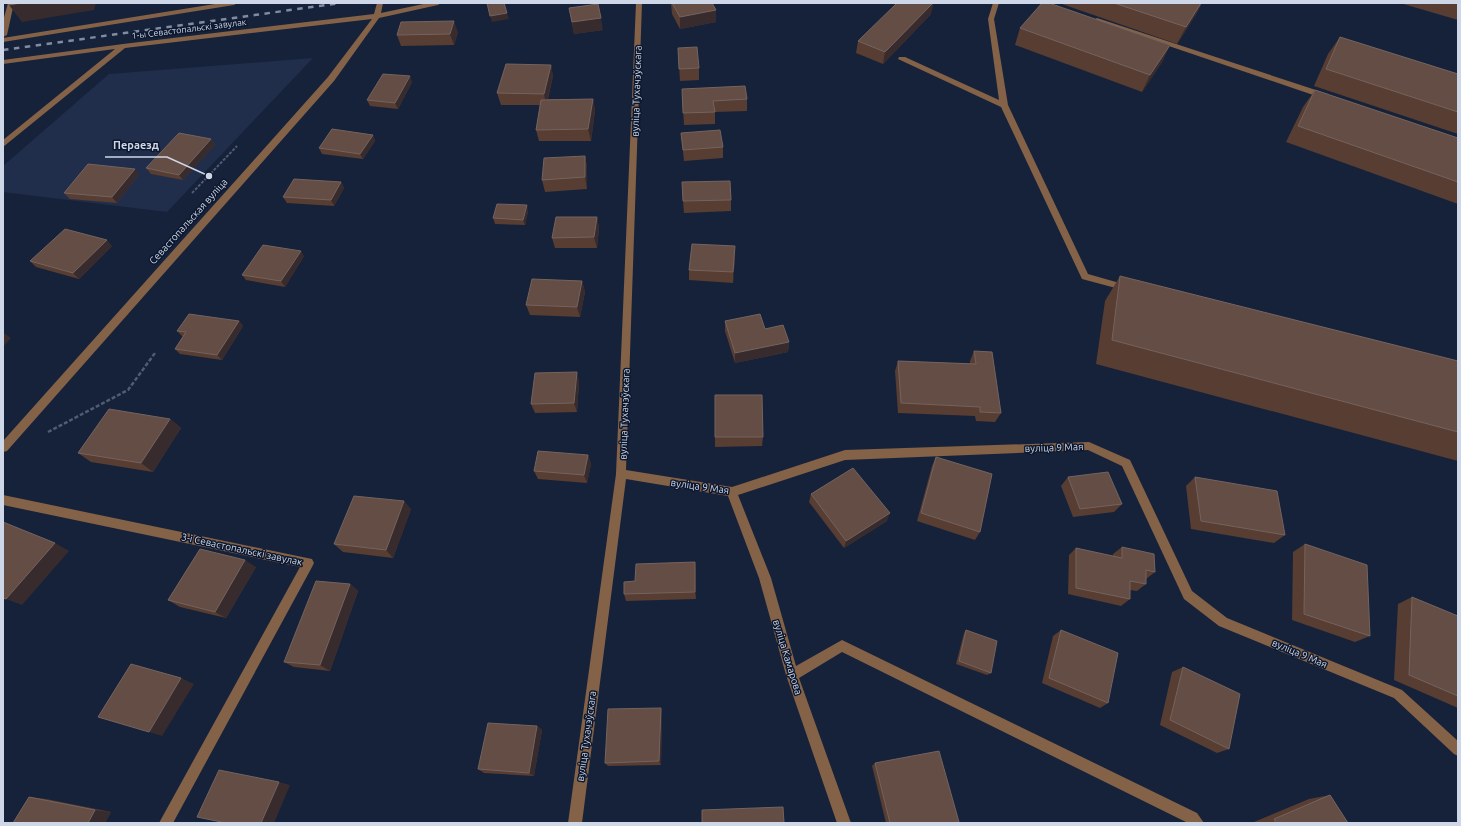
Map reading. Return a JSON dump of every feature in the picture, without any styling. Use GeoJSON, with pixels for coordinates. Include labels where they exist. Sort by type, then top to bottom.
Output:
{"type":"FeatureCollection","features":[{"type":"Feature","properties":{"kind":"street"},"geometry":{"type":"LineString","coordinates":[[3,35],[10,3]]}},
{"type":"Feature","properties":{"kind":"street"},"geometry":{"type":"LineString","coordinates":[[3,40],[234,3]]}},
{"type":"Feature","properties":{"kind":"street","name":"Севастопальская вуліца"},"geometry":{"type":"LineString","coordinates":[[3,448],[331,79],[377,16],[380,3]]}},
{"type":"Feature","properties":{"kind":"street"},"geometry":{"type":"LineString","coordinates":[[377,16],[438,3]]}},
{"type":"Feature","properties":{"kind":"street","name":"вуліца Тухачэўскага"},"geometry":{"type":"LineString","coordinates":[[574,823],[621,474],[639,3]]}},
{"type":"Feature","properties":{"kind":"street"},"geometry":{"type":"LineString","coordinates":[[996,3],[991,19],[1004,105],[1084,277],[1138,290]]}},
{"type":"Feature","properties":{"kind":"street","name":"1-ы Севастопальскі завулак"},"geometry":{"type":"LineString","coordinates":[[3,62],[123,46],[377,16]]}},
{"type":"Feature","properties":{"kind":"street"},"geometry":{"type":"LineString","coordinates":[[1092,18],[1331,98]]}},
{"type":"Feature","properties":{"kind":"street"},"geometry":{"type":"LineString","coordinates":[[4,142],[123,46]]}},
{"type":"Feature","properties":{"kind":"street"},"geometry":{"type":"LineString","coordinates":[[902,60],[1004,105]]}},
{"type":"Feature","properties":{"kind":"street","name":"вуліца 9 Мая"},"geometry":{"type":"LineString","coordinates":[[621,474],[732,492],[844,455],[1088,446],[1126,463],[1188,595],[1223,622],[1398,694],[1458,750]]}},
{"type":"Feature","properties":{"kind":"street","name":"вуліца Камарова"},"geometry":{"type":"LineString","coordinates":[[732,492],[764,578],[792,675],[844,823]]}},
{"type":"Feature","properties":{"kind":"street","name":"3-і Севастопальскі завулак"},"geometry":{"type":"LineString","coordinates":[[3,500],[308,563],[166,823]]}},
{"type":"Feature","properties":{"kind":"street"},"geometry":{"type":"LineString","coordinates":[[792,675],[842,646],[1192,818],[1197,823]]}},
{"type":"Feature","properties":{"kind":"path"},"geometry":{"type":"LineString","coordinates":[[192,194],[237,146]]}},
{"type":"Feature","properties":{"kind":"path"},"geometry":{"type":"LineString","coordinates":[[44,434],[128,390],[155,353]]}},
{"type":"Feature","properties":{"kind":"shaded area"},"geometry":{"type":"Polygon","coordinates":[[[313,58],[167,212],[3,192],[3,166],[109,74],[313,58]]]}},
{"type":"Feature","properties":{"kind":"building"},"geometry":{"type":"Polygon","coordinates":[[[9,3],[21,3],[9,5],[9,3]]]}},
{"type":"Feature","properties":{"kind":"building"},"geometry":{"type":"Polygon","coordinates":[[[487,3],[504,3],[507,13],[490,16],[487,3]]]}},
{"type":"Feature","properties":{"kind":"building"},"geometry":{"type":"Polygon","coordinates":[[[672,3],[712,3],[716,10],[680,17],[672,3]]]}},
{"type":"Feature","properties":{"kind":"building"},"geometry":{"type":"Polygon","coordinates":[[[897,3],[933,3],[885,52],[858,41],[897,3]]]}},
{"type":"Feature","properties":{"kind":"building"},"geometry":{"type":"Polygon","coordinates":[[[1042,3],[1049,3],[1170,45],[1150,75],[1020,28],[1042,3]]]}},
{"type":"Feature","properties":{"kind":"building"},"geometry":{"type":"Polygon","coordinates":[[[1114,3],[1201,3],[1186,27],[1114,3]]]}},
{"type":"Feature","properties":{"kind":"building"},"geometry":{"type":"Polygon","coordinates":[[[598,4],[601,18],[572,22],[569,8],[598,4]]]}},
{"type":"Feature","properties":{"kind":"building"},"geometry":{"type":"Polygon","coordinates":[[[454,21],[450,34],[397,35],[401,22],[454,21]]]}},
{"type":"Feature","properties":{"kind":"building"},"geometry":{"type":"Polygon","coordinates":[[[1340,37],[1458,74],[1458,112],[1326,69],[1340,37]]]}},
{"type":"Feature","properties":{"kind":"building"},"geometry":{"type":"Polygon","coordinates":[[[697,47],[699,68],[679,69],[678,48],[697,47]]]}},
{"type":"Feature","properties":{"kind":"building"},"geometry":{"type":"Polygon","coordinates":[[[506,64],[551,65],[544,94],[497,93],[506,64]]]}},
{"type":"Feature","properties":{"kind":"building"},"geometry":{"type":"Polygon","coordinates":[[[383,74],[410,76],[395,103],[367,100],[383,74]]]}},
{"type":"Feature","properties":{"kind":"building"},"geometry":{"type":"Polygon","coordinates":[[[745,86],[747,99],[713,101],[715,112],[683,113],[682,89],[745,86]]]}},
{"type":"Feature","properties":{"kind":"building"},"geometry":{"type":"Polygon","coordinates":[[[1315,90],[1458,138],[1458,182],[1298,126],[1315,90]]]}},
{"type":"Feature","properties":{"kind":"building"},"geometry":{"type":"Polygon","coordinates":[[[593,99],[588,129],[536,130],[541,100],[593,99]]]}},
{"type":"Feature","properties":{"kind":"building"},"geometry":{"type":"Polygon","coordinates":[[[332,129],[373,135],[360,154],[319,148],[332,129]]]}},
{"type":"Feature","properties":{"kind":"building"},"geometry":{"type":"Polygon","coordinates":[[[720,130],[723,147],[683,150],[681,133],[720,130]]]}},
{"type":"Feature","properties":{"kind":"building"},"geometry":{"type":"Polygon","coordinates":[[[179,133],[211,139],[179,175],[146,168],[179,133]]]}},
{"type":"Feature","properties":{"kind":"building"},"geometry":{"type":"Polygon","coordinates":[[[585,156],[585,177],[542,180],[544,158],[585,156]]]}},
{"type":"Feature","properties":{"kind":"building"},"geometry":{"type":"Polygon","coordinates":[[[88,164],[135,169],[112,197],[64,193],[88,164]]]}},
{"type":"Feature","properties":{"kind":"building"},"geometry":{"type":"Polygon","coordinates":[[[294,179],[341,182],[331,200],[283,197],[294,179]]]}},
{"type":"Feature","properties":{"kind":"building"},"geometry":{"type":"Polygon","coordinates":[[[730,181],[731,200],[683,201],[682,182],[730,181]]]}},
{"type":"Feature","properties":{"kind":"building"},"geometry":{"type":"Polygon","coordinates":[[[497,204],[527,205],[523,220],[493,218],[497,204]]]}},
{"type":"Feature","properties":{"kind":"building"},"geometry":{"type":"Polygon","coordinates":[[[556,217],[597,217],[594,237],[552,238],[556,217]]]}},
{"type":"Feature","properties":{"kind":"building"},"geometry":{"type":"Polygon","coordinates":[[[65,229],[107,240],[73,273],[30,261],[65,229]]]}},
{"type":"Feature","properties":{"kind":"building"},"geometry":{"type":"Polygon","coordinates":[[[692,244],[735,246],[733,272],[689,270],[692,244]]]}},
{"type":"Feature","properties":{"kind":"building"},"geometry":{"type":"Polygon","coordinates":[[[263,245],[301,251],[281,281],[242,275],[263,245]]]}},
{"type":"Feature","properties":{"kind":"building"},"geometry":{"type":"Polygon","coordinates":[[[1120,276],[1458,361],[1458,432],[1112,340],[1120,276]]]}},
{"type":"Feature","properties":{"kind":"building"},"geometry":{"type":"Polygon","coordinates":[[[532,279],[582,281],[577,307],[526,305],[532,279]]]}},
{"type":"Feature","properties":{"kind":"building"},"geometry":{"type":"Polygon","coordinates":[[[189,314],[239,321],[217,355],[175,349],[186,332],[177,331],[189,314]]]}},
{"type":"Feature","properties":{"kind":"building"},"geometry":{"type":"Polygon","coordinates":[[[760,314],[765,329],[783,325],[789,342],[735,353],[725,321],[760,314]]]}},
{"type":"Feature","properties":{"kind":"building"},"geometry":{"type":"Polygon","coordinates":[[[974,351],[992,352],[1001,413],[980,412],[980,407],[901,403],[898,361],[976,364],[974,351]]]}},
{"type":"Feature","properties":{"kind":"building"},"geometry":{"type":"Polygon","coordinates":[[[577,372],[574,403],[531,404],[535,373],[577,372]]]}},
{"type":"Feature","properties":{"kind":"building"},"geometry":{"type":"Polygon","coordinates":[[[715,395],[762,395],[763,437],[715,437],[715,395]]]}},
{"type":"Feature","properties":{"kind":"building"},"geometry":{"type":"Polygon","coordinates":[[[109,409],[170,419],[141,463],[78,453],[109,409]]]}},
{"type":"Feature","properties":{"kind":"building"},"geometry":{"type":"Polygon","coordinates":[[[538,451],[588,455],[584,475],[534,471],[538,451]]]}},
{"type":"Feature","properties":{"kind":"building"},"geometry":{"type":"Polygon","coordinates":[[[936,457],[992,474],[980,532],[921,513],[936,457]]]}},
{"type":"Feature","properties":{"kind":"building"},"geometry":{"type":"Polygon","coordinates":[[[853,468],[890,513],[846,541],[811,494],[853,468]]]}},
{"type":"Feature","properties":{"kind":"building"},"geometry":{"type":"Polygon","coordinates":[[[1108,472],[1122,504],[1080,509],[1068,477],[1108,472]]]}},
{"type":"Feature","properties":{"kind":"building"},"geometry":{"type":"Polygon","coordinates":[[[1195,477],[1277,491],[1285,535],[1201,521],[1195,477]]]}},
{"type":"Feature","properties":{"kind":"building"},"geometry":{"type":"Polygon","coordinates":[[[354,496],[404,501],[386,550],[334,544],[354,496]]]}},
{"type":"Feature","properties":{"kind":"building"},"geometry":{"type":"Polygon","coordinates":[[[3,522],[55,543],[6,599],[3,598],[3,522]]]}},
{"type":"Feature","properties":{"kind":"building"},"geometry":{"type":"Polygon","coordinates":[[[1305,544],[1367,565],[1370,636],[1304,614],[1305,544]]]}},
{"type":"Feature","properties":{"kind":"building"},"geometry":{"type":"Polygon","coordinates":[[[1122,547],[1154,554],[1155,572],[1146,570],[1146,584],[1130,581],[1130,599],[1076,588],[1076,548],[1122,558],[1122,547]]]}},
{"type":"Feature","properties":{"kind":"building"},"geometry":{"type":"Polygon","coordinates":[[[200,549],[245,560],[215,612],[168,600],[200,549]]]}},
{"type":"Feature","properties":{"kind":"building"},"geometry":{"type":"Polygon","coordinates":[[[695,562],[695,592],[624,594],[624,582],[635,581],[636,564],[695,562]]]}},
{"type":"Feature","properties":{"kind":"building"},"geometry":{"type":"Polygon","coordinates":[[[316,581],[350,584],[320,665],[284,662],[316,581]]]}},
{"type":"Feature","properties":{"kind":"building"},"geometry":{"type":"Polygon","coordinates":[[[1412,597],[1458,616],[1458,696],[1409,675],[1412,597]]]}},
{"type":"Feature","properties":{"kind":"building"},"geometry":{"type":"Polygon","coordinates":[[[966,630],[997,641],[991,673],[959,661],[966,630]]]}},
{"type":"Feature","properties":{"kind":"building"},"geometry":{"type":"Polygon","coordinates":[[[1061,630],[1118,653],[1108,703],[1049,678],[1061,630]]]}},
{"type":"Feature","properties":{"kind":"building"},"geometry":{"type":"Polygon","coordinates":[[[131,664],[181,678],[149,732],[98,717],[131,664]]]}},
{"type":"Feature","properties":{"kind":"building"},"geometry":{"type":"Polygon","coordinates":[[[1183,667],[1240,694],[1229,749],[1170,720],[1183,667]]]}},
{"type":"Feature","properties":{"kind":"building"},"geometry":{"type":"Polygon","coordinates":[[[661,708],[659,761],[605,763],[608,709],[661,708]]]}},
{"type":"Feature","properties":{"kind":"building"},"geometry":{"type":"Polygon","coordinates":[[[488,723],[537,726],[529,773],[478,769],[488,723]]]}},
{"type":"Feature","properties":{"kind":"building"},"geometry":{"type":"Polygon","coordinates":[[[939,751],[959,822],[890,823],[875,763],[939,751]]]}},
{"type":"Feature","properties":{"kind":"building"},"geometry":{"type":"Polygon","coordinates":[[[219,770],[279,782],[261,823],[226,823],[197,817],[219,770]]]}},
{"type":"Feature","properties":{"kind":"building"},"geometry":{"type":"Polygon","coordinates":[[[1330,795],[1348,823],[1276,823],[1274,819],[1330,795]]]}},
{"type":"Feature","properties":{"kind":"building"},"geometry":{"type":"Polygon","coordinates":[[[29,797],[95,810],[88,823],[13,823],[29,797]]]}},
{"type":"Feature","properties":{"kind":"building"},"geometry":{"type":"Polygon","coordinates":[[[783,807],[784,823],[702,823],[702,810],[783,807]]]}},
{"type":"Feature","properties":{"kind":"railway"},"geometry":{"type":"LineString","coordinates":[[3,50],[341,3]]}},
{"type":"Feature","properties":{"kind":"place","name":"Пераезд"},"geometry":{"type":"Point","coordinates":[209,176]}}]}
